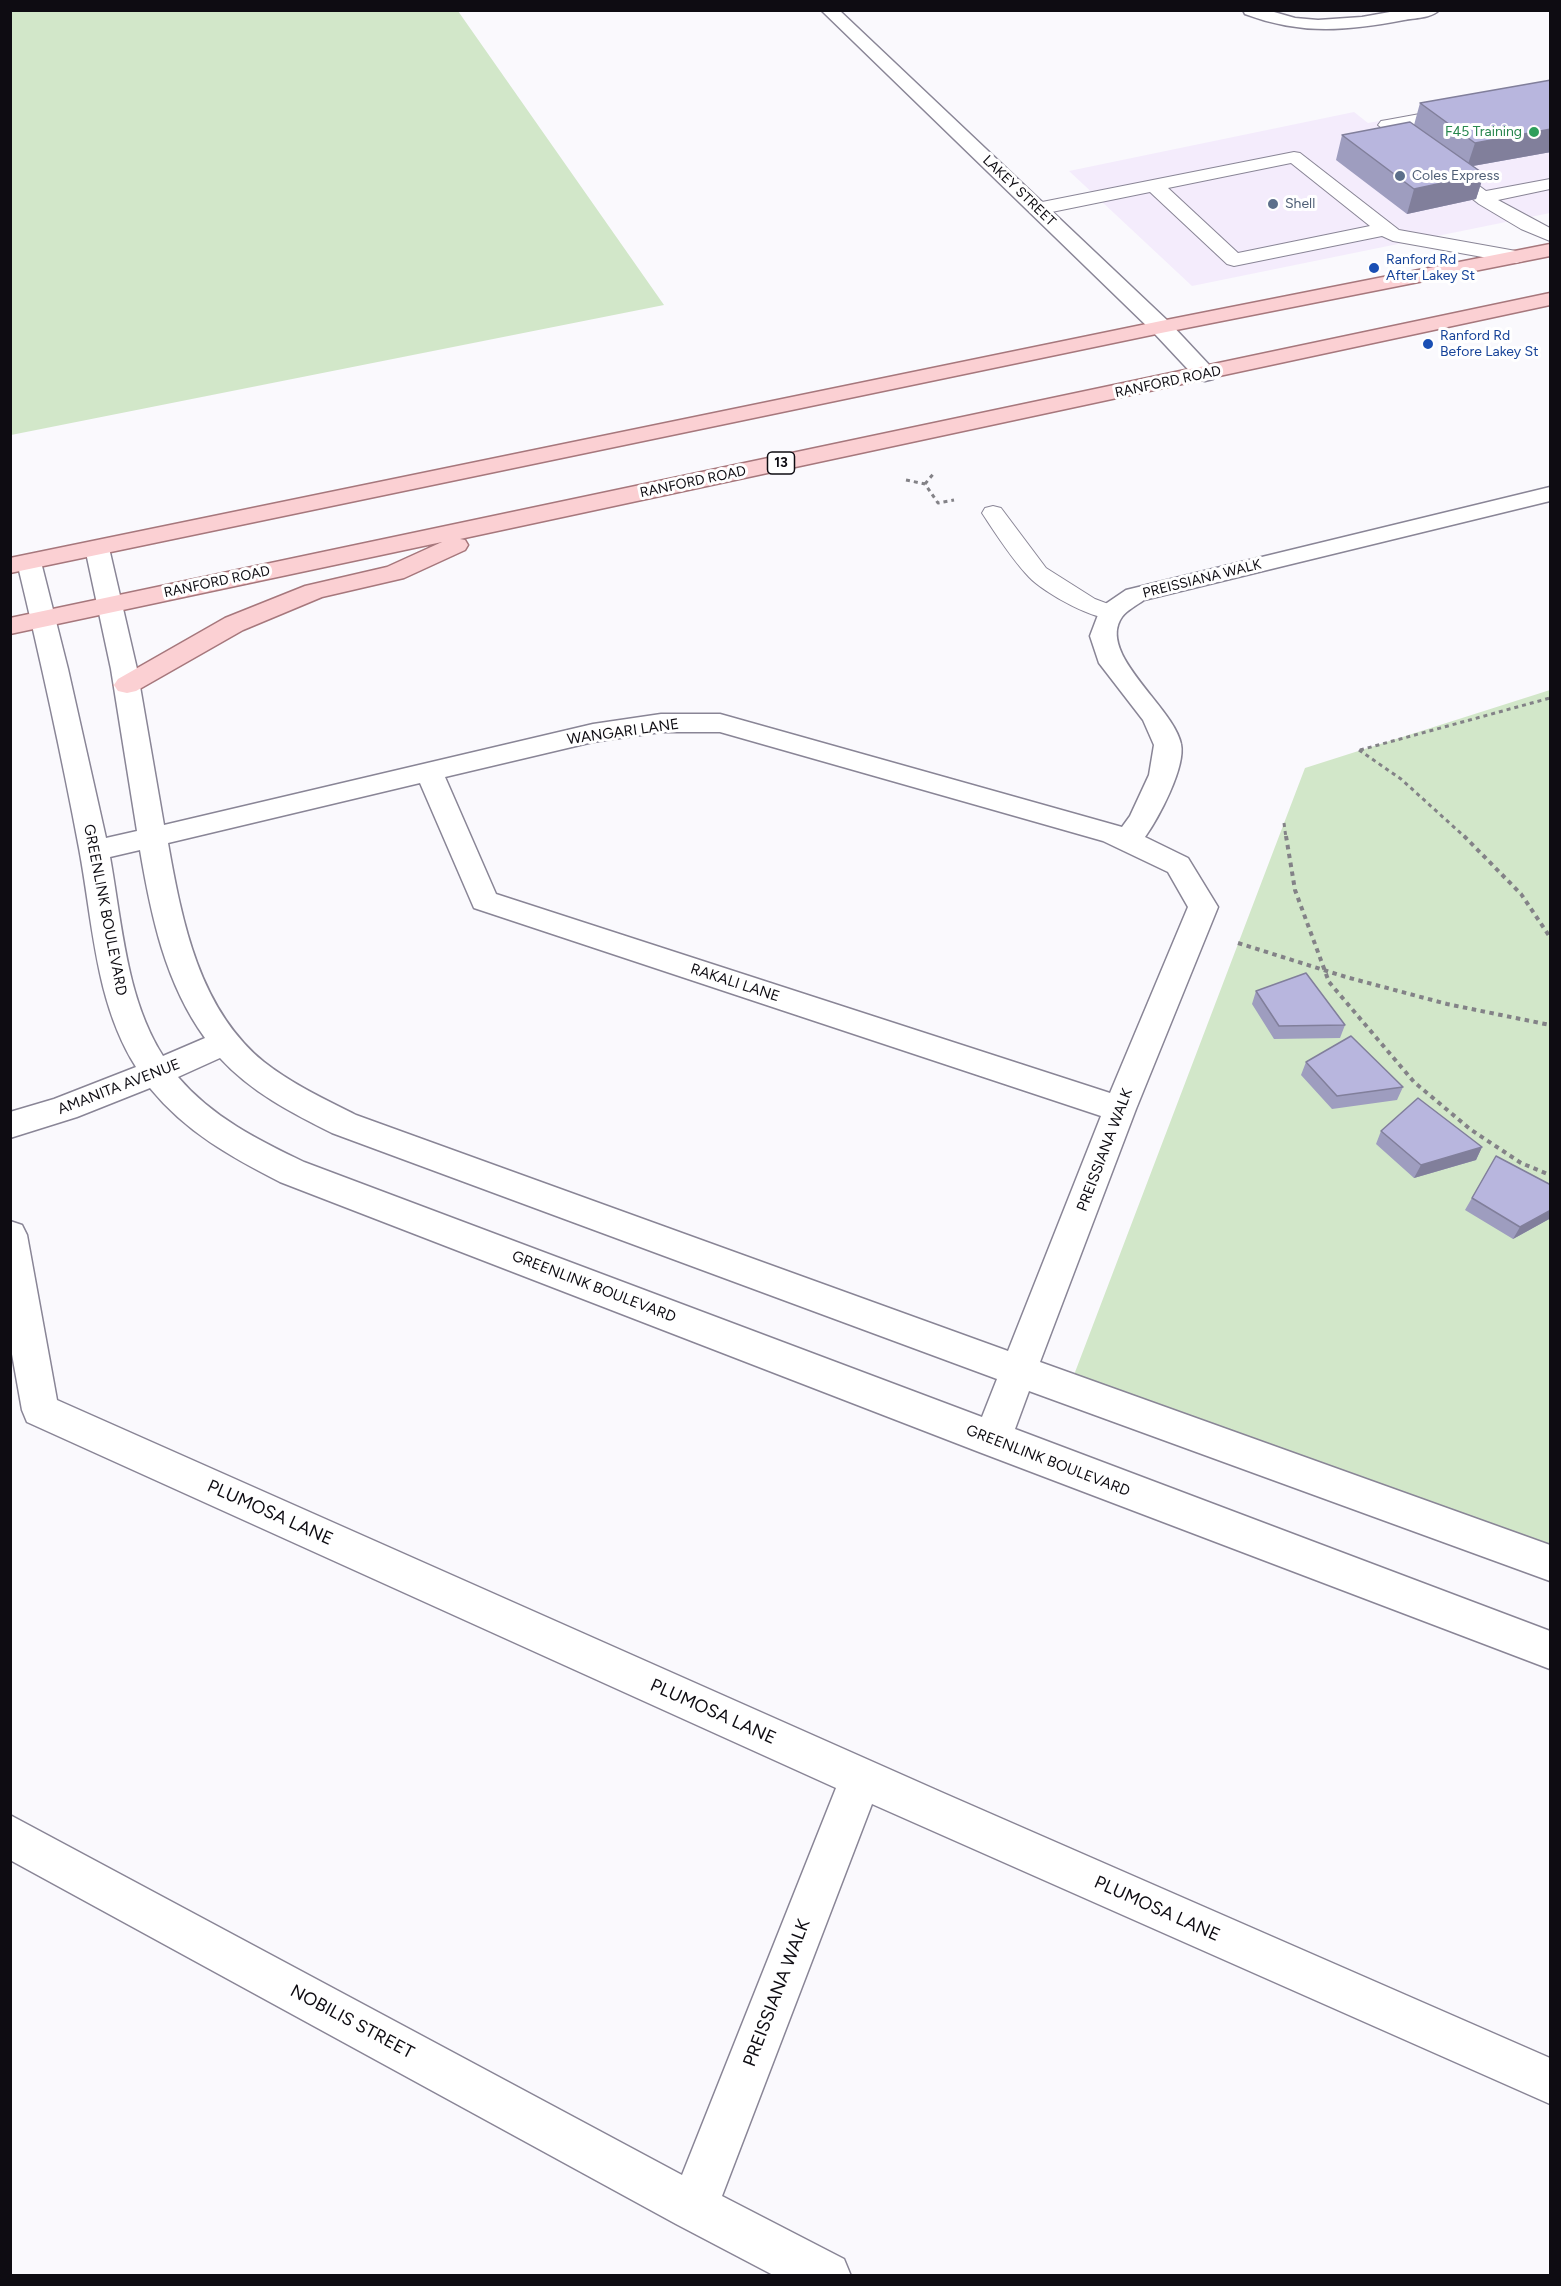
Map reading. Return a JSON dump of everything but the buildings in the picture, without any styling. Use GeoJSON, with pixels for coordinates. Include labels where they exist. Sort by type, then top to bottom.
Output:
{"type":"FeatureCollection","features":[{"type":"Feature","properties":{"kind":"main road"},"geometry":{"type":"LineString","coordinates":[[20,564],[1161,327],[1551,250]]}},
{"type":"Feature","properties":{"kind":"main road","name":"RANFORD ROAD"},"geometry":{"type":"LineString","coordinates":[[10,626],[1551,299]]}},
{"type":"Feature","properties":{"kind":"main road"},"geometry":{"type":"LineString","coordinates":[[127,685],[234,624],[314,591],[395,573],[510,520]]}},
{"type":"Feature","properties":{"kind":"street","name":"LAKEY STREET"},"geometry":{"type":"LineString","coordinates":[[830,10],[1161,327],[1205,374]]}},
{"type":"Feature","properties":{"kind":"street"},"geometry":{"type":"LineString","coordinates":[[1251,10],[1278,21],[1305,26],[1333,27],[1431,10]]}},
{"type":"Feature","properties":{"kind":"street","name":"PREISSIANA WALK"},"geometry":{"type":"LineString","coordinates":[[1110,613],[1135,596],[1551,494]]}},
{"type":"Feature","properties":{"kind":"street"},"geometry":{"type":"LineString","coordinates":[[97,548],[127,685],[151,837],[173,942],[186,976],[225,1042],[255,1074],[276,1088],[344,1124],[1551,1563]]}},
{"type":"Feature","properties":{"kind":"street","name":"GREENLINK BOULEVARD"},"geometry":{"type":"LineString","coordinates":[[20,564],[44,618],[94,851],[121,996],[139,1045],[157,1074],[181,1102],[209,1127],[292,1172],[992,1440],[1551,1650]]}},
{"type":"Feature","properties":{"kind":"street"},"geometry":{"type":"LineString","coordinates":[[1110,613],[1103,636],[1112,663],[1155,717],[1168,745],[1163,775],[1143,819],[1127,841]]}},
{"type":"Feature","properties":{"kind":"street","name":"WANGARI LANE"},"geometry":{"type":"LineString","coordinates":[[94,851],[593,734],[661,723],[720,723],[1113,834],[1178,865]]}},
{"type":"Feature","properties":{"kind":"street","name":"RAKALI LANE"},"geometry":{"type":"LineString","coordinates":[[429,771],[484,901],[1120,1109]]}},
{"type":"Feature","properties":{"kind":"street","name":"PREISSIANA WALK"},"geometry":{"type":"LineString","coordinates":[[992,1440],[1120,1109],[1203,907],[1178,865]]}},
{"type":"Feature","properties":{"kind":"street","name":"AMANITA AVENUE"},"geometry":{"type":"LineString","coordinates":[[10,1125],[51,1113],[157,1074],[225,1042]]}},
{"type":"Feature","properties":{"kind":"street","name":"PLUMOSA LANE"},"geometry":{"type":"LineString","coordinates":[[10,1235],[40,1410],[861,1779],[1551,2081]]}},
{"type":"Feature","properties":{"kind":"street","name":"PREISSIANA WALK"},"geometry":{"type":"LineString","coordinates":[[693,2207],[861,1779]]}},
{"type":"Feature","properties":{"kind":"street","name":"NOBILIS STREET"},"geometry":{"type":"LineString","coordinates":[[10,1836],[693,2207],[827,2276]]}},
{"type":"Feature","properties":{"kind":"lane"},"geometry":{"type":"LineString","coordinates":[[1480,108],[1387,125],[1484,197],[1522,222],[1551,235]]}},
{"type":"Feature","properties":{"kind":"lane"},"geometry":{"type":"LineString","coordinates":[[1037,209],[1294,157],[1393,235],[1516,257]]}},
{"type":"Feature","properties":{"kind":"lane"},"geometry":{"type":"LineString","coordinates":[[1153,184],[1234,260],[1386,229]]}},
{"type":"Feature","properties":{"kind":"lane"},"geometry":{"type":"LineString","coordinates":[[1484,197],[1551,184]]}},
{"type":"Feature","properties":{"kind":"lane"},"geometry":{"type":"LineString","coordinates":[[993,513],[1038,573],[1086,604],[1110,613]]}},
{"type":"Feature","properties":{"kind":"path"},"geometry":{"type":"LineString","coordinates":[[1551,698],[1359,750],[1401,779],[1460,832],[1521,894],[1551,937]]}},
{"type":"Feature","properties":{"kind":"path"},"geometry":{"type":"LineString","coordinates":[[1284,823],[1295,890],[1329,982],[1414,1082],[1470,1129],[1521,1162],[1551,1175]]}},
{"type":"Feature","properties":{"kind":"path"},"geometry":{"type":"LineString","coordinates":[[1238,943],[1324,970],[1447,1004],[1551,1025]]}},
{"type":"Feature","properties":{"kind":"shaded area"},"geometry":{"type":"Polygon","coordinates":[[[1550,90],[1550,213],[1192,286],[1069,171],[1354,112],[1368,123],[1550,90]]]}},
{"type":"Feature","properties":{"kind":"green space"},"geometry":{"type":"Polygon","coordinates":[[[11,10],[458,11],[664,305],[11,435],[11,10]]]}},
{"type":"Feature","properties":{"kind":"green space"},"geometry":{"type":"Polygon","coordinates":[[[1550,690],[1550,1566],[1069,1388],[1305,768],[1550,690]]]}},
{"type":"Feature","properties":{"kind":"place","name":"F45 Training"},"geometry":{"type":"Point","coordinates":[1534,132]}},
{"type":"Feature","properties":{"kind":"place","name":"Coles Express"},"geometry":{"type":"Point","coordinates":[1400,176]}},
{"type":"Feature","properties":{"kind":"place","name":"Shell"},"geometry":{"type":"Point","coordinates":[1273,204]}},
{"type":"Feature","properties":{"kind":"place","name":"Ranford Rd After Lakey St"},"geometry":{"type":"Point","coordinates":[1374,268]}},
{"type":"Feature","properties":{"kind":"place","name":"Ranford Rd Before Lakey St"},"geometry":{"type":"Point","coordinates":[1428,344]}}]}
